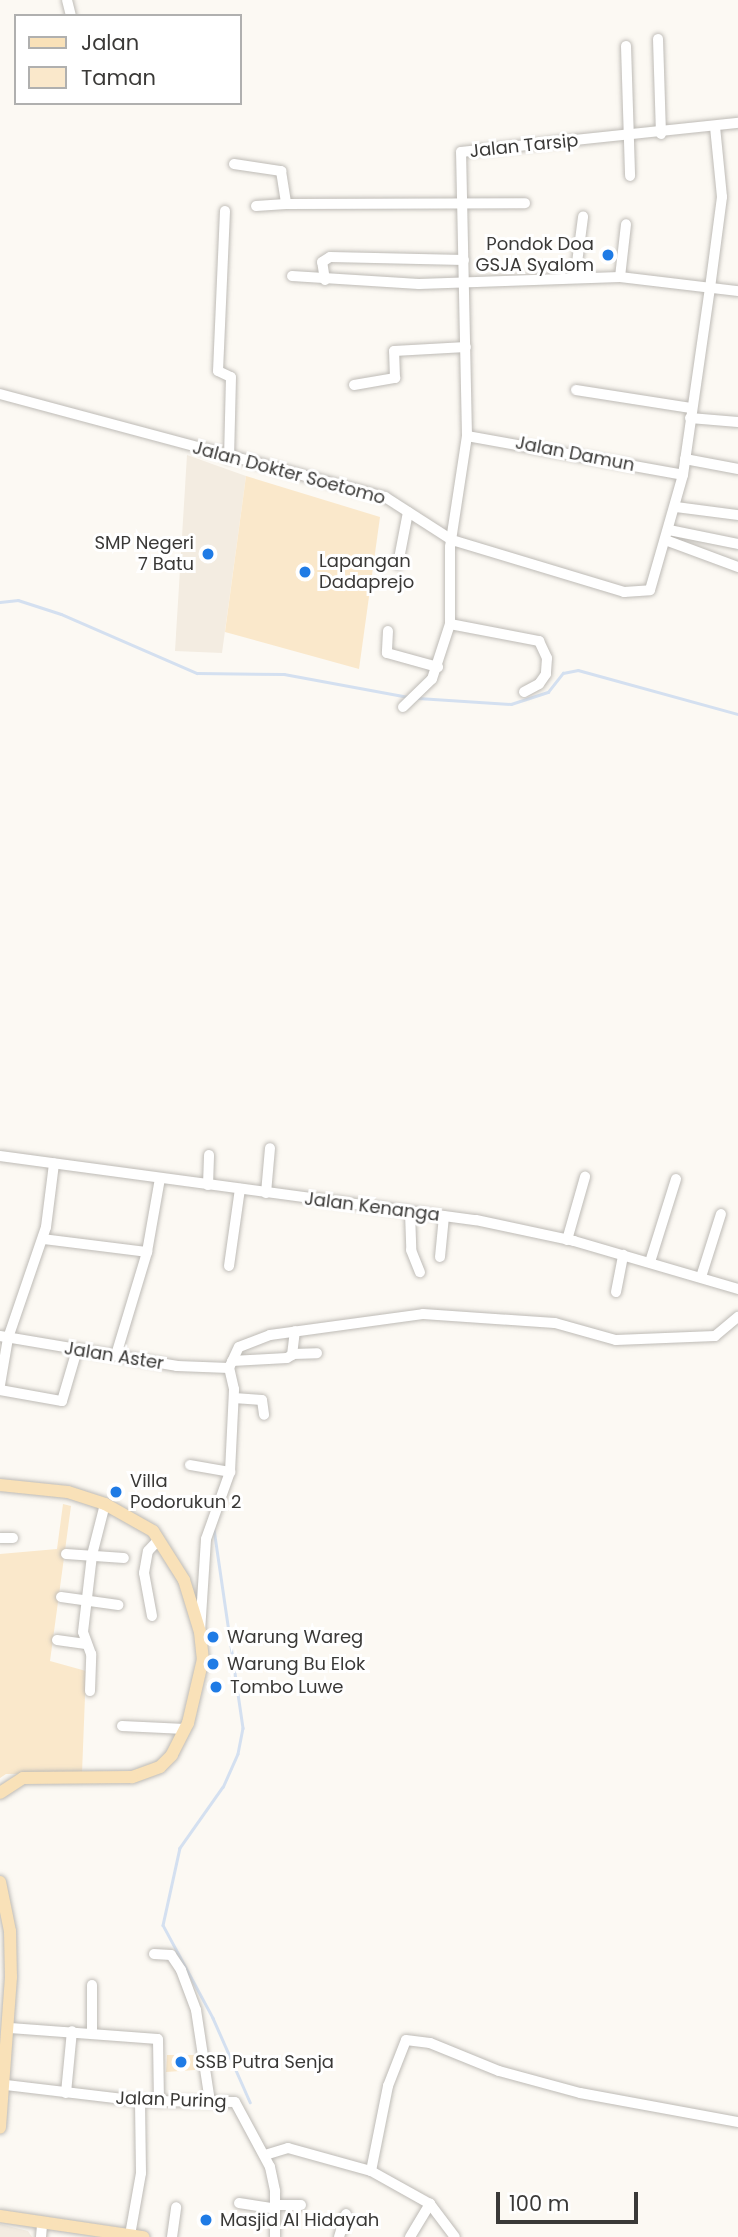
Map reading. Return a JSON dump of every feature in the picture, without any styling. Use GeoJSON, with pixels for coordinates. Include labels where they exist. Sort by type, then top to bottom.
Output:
{"type":"FeatureCollection","features":[{"type":"Feature","properties":{"kind":"main road"},"geometry":{"type":"LineString","coordinates":[[0,1485],[53,1489],[105,1504],[144,1524],[159,1539],[184,1580],[200,1632],[201,1676],[185,1729],[166,1761],[144,1774],[23,1778],[0,1793]]}},
{"type":"Feature","properties":{"kind":"main road"},"geometry":{"type":"LineString","coordinates":[[0,2128],[6,2085],[9,1931],[1,1888]]}},
{"type":"Feature","properties":{"kind":"main road"},"geometry":{"type":"LineString","coordinates":[[0,2216],[42,2231],[137,2236]]}},
{"type":"Feature","properties":{"kind":"street"},"geometry":{"type":"LineString","coordinates":[[658,38],[661,134]]}},
{"type":"Feature","properties":{"kind":"street"},"geometry":{"type":"LineString","coordinates":[[626,46],[630,176]]}},
{"type":"Feature","properties":{"kind":"street","name":"Jalan Tarsip"},"geometry":{"type":"LineString","coordinates":[[407,704],[420,693],[438,667],[450,624],[452,540],[467,436],[467,282],[459,156],[466,149],[661,134],[738,123]]}},
{"type":"Feature","properties":{"kind":"street"},"geometry":{"type":"LineString","coordinates":[[668,535],[683,475],[722,197],[715,127]]}},
{"type":"Feature","properties":{"kind":"street"},"geometry":{"type":"LineString","coordinates":[[234,164],[281,171],[286,204]]}},
{"type":"Feature","properties":{"kind":"street"},"geometry":{"type":"LineString","coordinates":[[256,206],[286,204],[462,207],[525,203]]}},
{"type":"Feature","properties":{"kind":"street"},"geometry":{"type":"LineString","coordinates":[[225,211],[218,371],[231,377],[229,458]]}},
{"type":"Feature","properties":{"kind":"street"},"geometry":{"type":"LineString","coordinates":[[575,278],[583,217]]}},
{"type":"Feature","properties":{"kind":"street"},"geometry":{"type":"LineString","coordinates":[[620,277],[626,224]]}},
{"type":"Feature","properties":{"kind":"street"},"geometry":{"type":"LineString","coordinates":[[325,280],[322,262],[330,257],[464,260]]}},
{"type":"Feature","properties":{"kind":"street"},"geometry":{"type":"LineString","coordinates":[[292,276],[325,280],[467,282],[620,277],[738,291]]}},
{"type":"Feature","properties":{"kind":"street"},"geometry":{"type":"LineString","coordinates":[[354,385],[394,377],[394,351],[466,347]]}},
{"type":"Feature","properties":{"kind":"street"},"geometry":{"type":"LineString","coordinates":[[576,390],[738,422]]}},
{"type":"Feature","properties":{"kind":"street","name":"Jalan Dokter Soetomo"},"geometry":{"type":"LineString","coordinates":[[0,394],[229,458],[364,491],[408,512],[452,540],[624,592],[650,590],[668,535]]}},
{"type":"Feature","properties":{"kind":"street","name":"Jalan Damun"},"geometry":{"type":"LineString","coordinates":[[467,436],[683,475]]}},
{"type":"Feature","properties":{"kind":"street"},"geometry":{"type":"LineString","coordinates":[[685,460],[738,469]]}},
{"type":"Feature","properties":{"kind":"street"},"geometry":{"type":"LineString","coordinates":[[676,507],[738,515]]}},
{"type":"Feature","properties":{"kind":"street"},"geometry":{"type":"LineString","coordinates":[[398,564],[408,512]]}},
{"type":"Feature","properties":{"kind":"street"},"geometry":{"type":"LineString","coordinates":[[668,535],[738,544]]}},
{"type":"Feature","properties":{"kind":"street"},"geometry":{"type":"LineString","coordinates":[[668,535],[738,567]]}},
{"type":"Feature","properties":{"kind":"street"},"geometry":{"type":"LineString","coordinates":[[450,624],[539,641],[547,658],[546,674],[540,684],[524,692]]}},
{"type":"Feature","properties":{"kind":"street"},"geometry":{"type":"LineString","coordinates":[[388,631],[387,653],[438,667]]}},
{"type":"Feature","properties":{"kind":"street"},"geometry":{"type":"LineString","coordinates":[[266,1193],[270,1148]]}},
{"type":"Feature","properties":{"kind":"street"},"geometry":{"type":"LineString","coordinates":[[208,1185],[209,1155]]}},
{"type":"Feature","properties":{"kind":"street","name":"Jalan Kenanga"},"geometry":{"type":"LineString","coordinates":[[0,1156],[444,1216],[567,1240],[701,1276],[738,1289]]}},
{"type":"Feature","properties":{"kind":"street"},"geometry":{"type":"LineString","coordinates":[[54,1164],[43,1239],[4,1337],[0,1388],[62,1401],[77,1350]]}},
{"type":"Feature","properties":{"kind":"street"},"geometry":{"type":"LineString","coordinates":[[567,1240],[586,1177]]}},
{"type":"Feature","properties":{"kind":"street"},"geometry":{"type":"LineString","coordinates":[[116,1355],[147,1252],[160,1178]]}},
{"type":"Feature","properties":{"kind":"street"},"geometry":{"type":"LineString","coordinates":[[650,1262],[676,1179]]}},
{"type":"Feature","properties":{"kind":"street"},"geometry":{"type":"LineString","coordinates":[[229,1266],[240,1189]]}},
{"type":"Feature","properties":{"kind":"street"},"geometry":{"type":"LineString","coordinates":[[410,1212],[411,1250],[420,1272]]}},
{"type":"Feature","properties":{"kind":"street"},"geometry":{"type":"LineString","coordinates":[[701,1276],[721,1214]]}},
{"type":"Feature","properties":{"kind":"street"},"geometry":{"type":"LineString","coordinates":[[440,1257],[444,1216]]}},
{"type":"Feature","properties":{"kind":"street"},"geometry":{"type":"LineString","coordinates":[[43,1239],[147,1252]]}},
{"type":"Feature","properties":{"kind":"street"},"geometry":{"type":"LineString","coordinates":[[616,1292],[623,1255]]}},
{"type":"Feature","properties":{"kind":"street"},"geometry":{"type":"LineString","coordinates":[[200,1632],[206,1539],[230,1472],[234,1398],[231,1365],[242,1345],[295,1331],[428,1314],[555,1324],[616,1340],[715,1336],[722,1326],[738,1317]]}},
{"type":"Feature","properties":{"kind":"street"},"geometry":{"type":"LineString","coordinates":[[293,1354],[295,1331]]}},
{"type":"Feature","properties":{"kind":"street","name":"Jalan Aster"},"geometry":{"type":"LineString","coordinates":[[4,1337],[116,1355],[231,1365],[281,1359],[293,1354],[317,1353]]}},
{"type":"Feature","properties":{"kind":"street"},"geometry":{"type":"LineString","coordinates":[[234,1398],[262,1400],[264,1415]]}},
{"type":"Feature","properties":{"kind":"street"},"geometry":{"type":"LineString","coordinates":[[190,1465],[230,1472]]}},
{"type":"Feature","properties":{"kind":"street"},"geometry":{"type":"LineString","coordinates":[[90,1691],[91,1654],[83,1632],[92,1555],[105,1504]]}},
{"type":"Feature","properties":{"kind":"street"},"geometry":{"type":"LineString","coordinates":[[0,1538],[13,1538]]}},
{"type":"Feature","properties":{"kind":"street"},"geometry":{"type":"LineString","coordinates":[[152,1616],[144,1573],[149,1551],[159,1539]]}},
{"type":"Feature","properties":{"kind":"street"},"geometry":{"type":"LineString","coordinates":[[66,1554],[124,1558]]}},
{"type":"Feature","properties":{"kind":"street"},"geometry":{"type":"LineString","coordinates":[[61,1597],[118,1605]]}},
{"type":"Feature","properties":{"kind":"street"},"geometry":{"type":"LineString","coordinates":[[57,1640],[86,1644]]}},
{"type":"Feature","properties":{"kind":"street"},"geometry":{"type":"LineString","coordinates":[[122,1726],[185,1729]]}},
{"type":"Feature","properties":{"kind":"street"},"geometry":{"type":"LineString","coordinates":[[153,1954],[170,1955],[181,1970],[196,2010],[210,2101]]}},
{"type":"Feature","properties":{"kind":"street"},"geometry":{"type":"LineString","coordinates":[[92,1985],[92,2033]]}},
{"type":"Feature","properties":{"kind":"street"},"geometry":{"type":"LineString","coordinates":[[6,2024],[159,2041],[159,2102]]}},
{"type":"Feature","properties":{"kind":"street"},"geometry":{"type":"LineString","coordinates":[[66,2093],[72,2031]]}},
{"type":"Feature","properties":{"kind":"street"},"geometry":{"type":"LineString","coordinates":[[371,2171],[388,2086],[406,2040],[430,2043],[499,2071],[580,2093],[738,2122]]}},
{"type":"Feature","properties":{"kind":"street","name":"Jalan Puring"},"geometry":{"type":"LineString","coordinates":[[6,2085],[140,2101],[235,2102],[265,2155],[276,2207],[275,2237]]}},
{"type":"Feature","properties":{"kind":"street"},"geometry":{"type":"LineString","coordinates":[[137,2236],[141,2173],[140,2101]]}},
{"type":"Feature","properties":{"kind":"street"},"geometry":{"type":"LineString","coordinates":[[265,2155],[288,2148],[371,2171],[430,2204],[455,2237]]}},
{"type":"Feature","properties":{"kind":"street"},"geometry":{"type":"LineString","coordinates":[[239,2203],[276,2207],[301,2206]]}},
{"type":"Feature","properties":{"kind":"street"},"geometry":{"type":"LineString","coordinates":[[410,2237],[430,2204]]}},
{"type":"Feature","properties":{"kind":"street"},"geometry":{"type":"LineString","coordinates":[[172,2237],[176,2207]]}},
{"type":"Feature","properties":{"kind":"street"},"geometry":{"type":"LineString","coordinates":[[339,2237],[346,2214]]}},
{"type":"Feature","properties":{"kind":"shaded area","name":"SMP Negeri 7 Batu"},"geometry":{"type":"Polygon","coordinates":[[[187,455],[246,476],[222,653],[175,651],[187,455]]]}},
{"type":"Feature","properties":{"kind":"shaded area"},"geometry":{"type":"Polygon","coordinates":[[[0,2224],[28,2231],[32,2237],[0,2237],[0,2224]]]}},
{"type":"Feature","properties":{"kind":"green space","name":"Lapangan Dadaprejo"},"geometry":{"type":"Polygon","coordinates":[[[246,476],[380,517],[359,669],[225,632],[246,476]]]}},
{"type":"Feature","properties":{"kind":"green space"},"geometry":{"type":"Polygon","coordinates":[[[63,1504],[71,1506],[50,1661],[86,1671],[82,1773],[6,1774],[0,1778],[0,1554],[57,1549],[63,1504]]]}},
{"type":"Feature","properties":{"kind":"green space","name":"SSB Putra Senja"},"geometry":{"type":"Polygon","coordinates":[[[167,2055],[195,2055],[195,2070],[166,2072],[167,2055]]]}},
{"type":"Feature","properties":{"kind":"waterway"},"geometry":{"type":"LineString","coordinates":[[0,602],[18,600],[61,614],[197,673],[284,674],[408,697]]}},
{"type":"Feature","properties":{"kind":"waterway"},"geometry":{"type":"LineString","coordinates":[[418,698],[511,704],[548,692],[563,673],[578,670],[738,714]]}},
{"type":"Feature","properties":{"kind":"waterway"},"geometry":{"type":"LineString","coordinates":[[214,1529],[243,1728],[238,1754],[223,1787],[180,1848],[163,1925],[213,2018],[250,2102]]}},
{"type":"Feature","properties":{"kind":"place","name":"Pondok Doa GSJA Syalom"},"geometry":{"type":"Point","coordinates":[608,255]}},
{"type":"Feature","properties":{"kind":"place","name":"SMP Negeri 7 Batu"},"geometry":{"type":"Point","coordinates":[208,554]}},
{"type":"Feature","properties":{"kind":"place","name":"Lapangan Dadaprejo"},"geometry":{"type":"Point","coordinates":[305,572]}},
{"type":"Feature","properties":{"kind":"place","name":"Villa Podorukun 2"},"geometry":{"type":"Point","coordinates":[116,1492]}},
{"type":"Feature","properties":{"kind":"place","name":"Warung Wareg"},"geometry":{"type":"Point","coordinates":[213,1637]}},
{"type":"Feature","properties":{"kind":"place","name":"Warung Bu Elok"},"geometry":{"type":"Point","coordinates":[213,1664]}},
{"type":"Feature","properties":{"kind":"place","name":"Tombo Luwe"},"geometry":{"type":"Point","coordinates":[216,1687]}},
{"type":"Feature","properties":{"kind":"place","name":"SSB Putra Senja"},"geometry":{"type":"Point","coordinates":[181,2062]}},
{"type":"Feature","properties":{"kind":"place","name":"Masjid Al Hidayah"},"geometry":{"type":"Point","coordinates":[206,2220]}}]}
